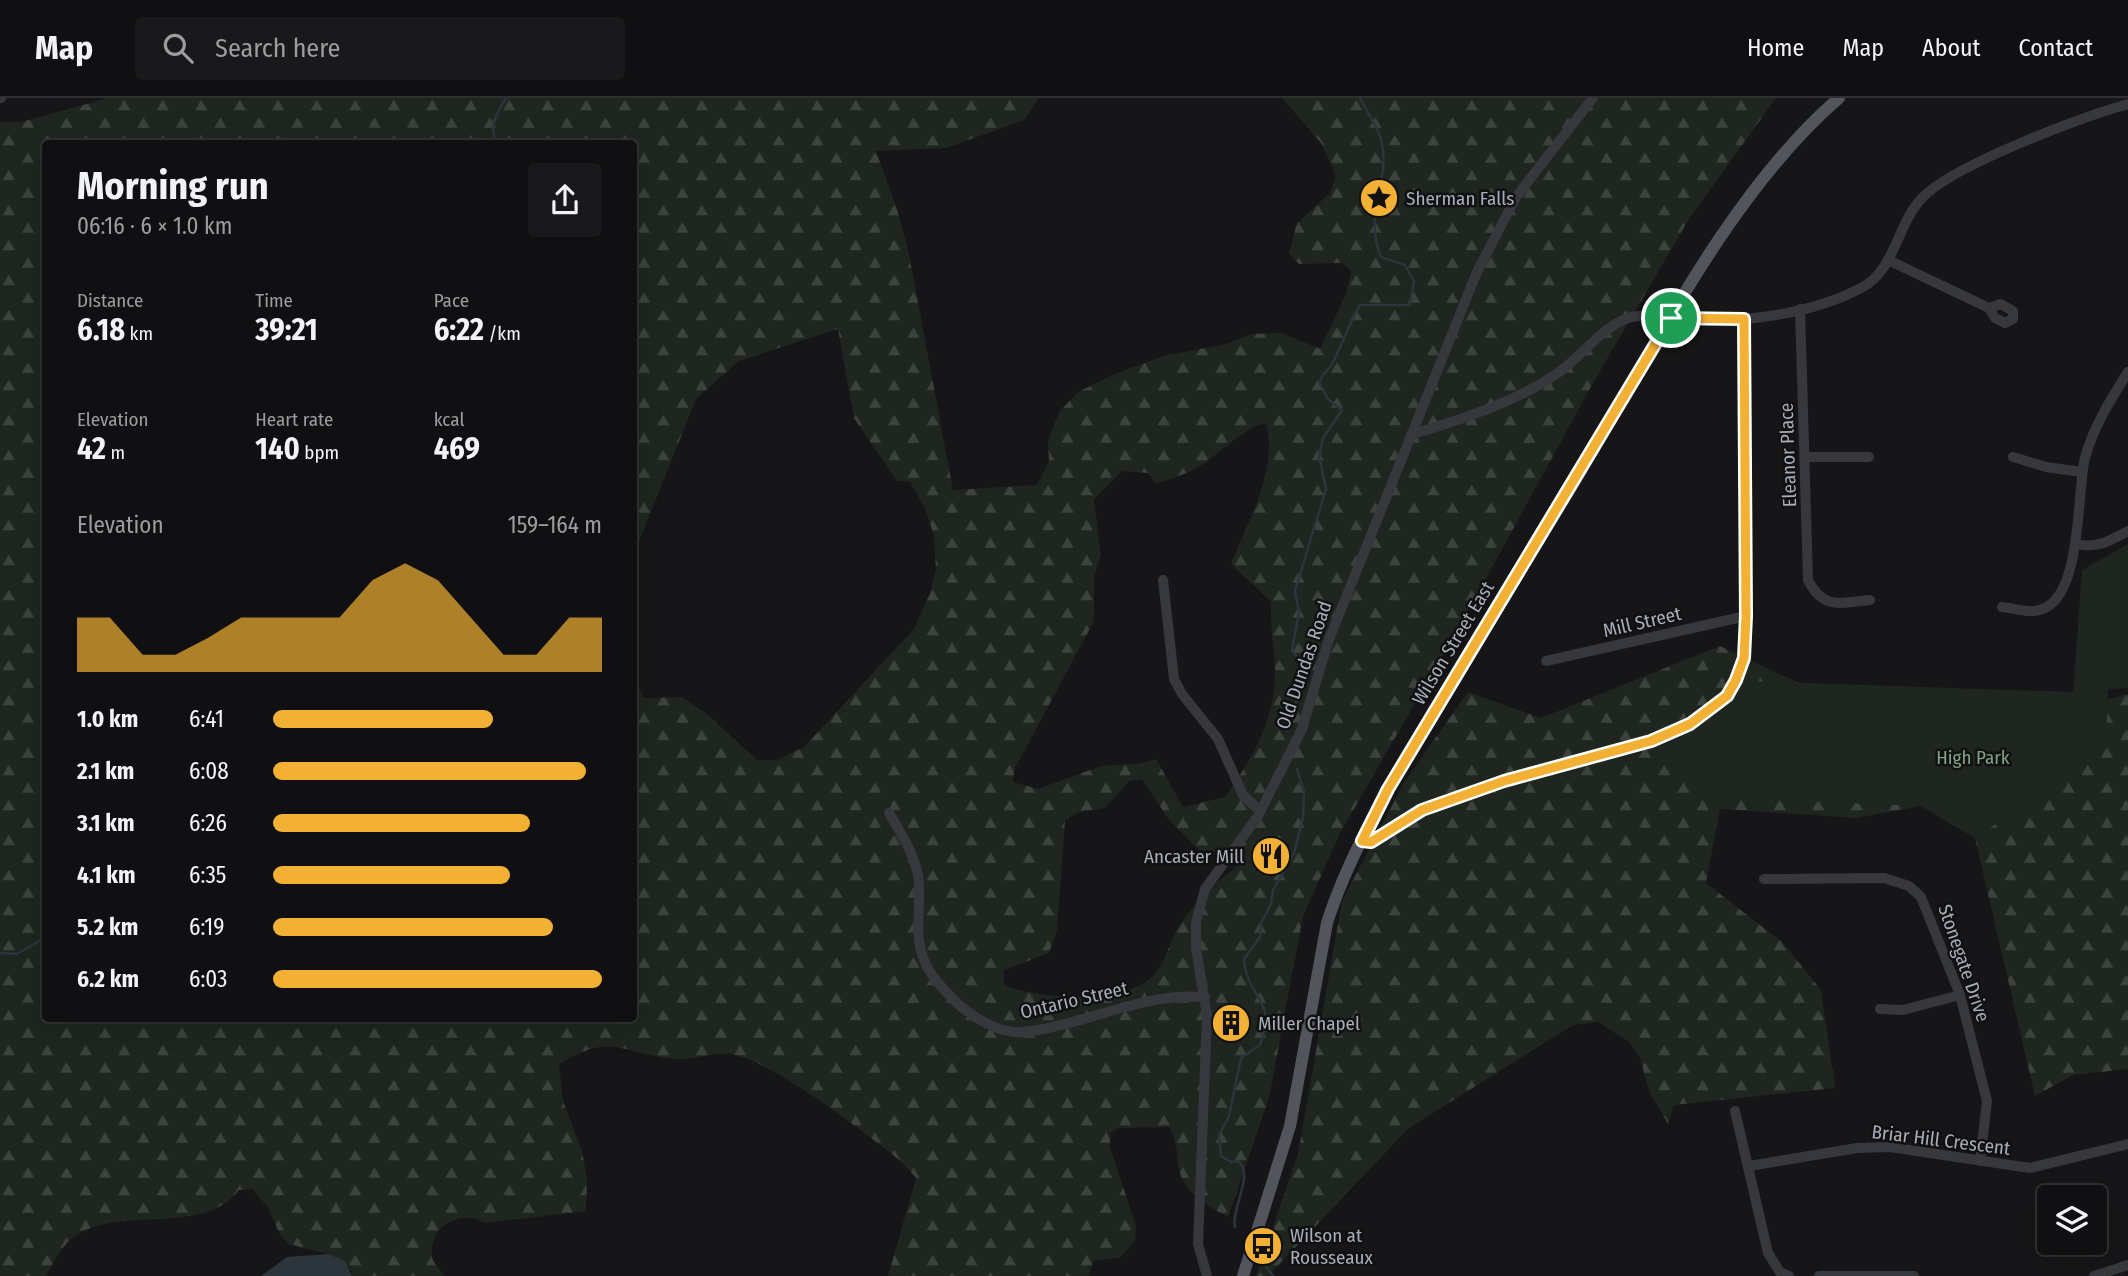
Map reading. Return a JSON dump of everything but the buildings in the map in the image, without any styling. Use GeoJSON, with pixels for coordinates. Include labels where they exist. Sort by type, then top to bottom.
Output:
{"type":"FeatureCollection","features":[{"type":"Feature","properties":{"kind":"main road","name":"Wilson Street East"},"geometry":{"type":"LineString","coordinates":[[1243,1276],[1290,1126],[1327,923],[1335,897],[1388,789],[1731,223],[1796,138],[1839,98]]}},
{"type":"Feature","properties":{"kind":"street","name":"Old Dundas Road"},"geometry":{"type":"LineString","coordinates":[[1207,1276],[1198,1244],[1207,1060],[1205,997],[1196,948],[1196,922],[1205,889],[1261,811],[1302,729],[1328,642],[1477,272],[1497,231],[1516,197],[1593,98]]}},
{"type":"Feature","properties":{"kind":"street"},"geometry":{"type":"LineString","coordinates":[[1412,435],[1515,396],[1560,372],[1628,318],[1744,319],[1800,309],[1864,287],[1882,272],[1908,218],[1922,198],[1940,183],[2029,141],[2128,104]]}},
{"type":"Feature","properties":{"kind":"street"},"geometry":{"type":"LineString","coordinates":[[1888,260],[1989,308]]}},
{"type":"Feature","properties":{"kind":"street","name":"Eleanor Place"},"geometry":{"type":"LineString","coordinates":[[1800,309],[1808,580],[1818,598],[1840,603],[1870,600]]}},
{"type":"Feature","properties":{"kind":"street"},"geometry":{"type":"LineString","coordinates":[[1362,841],[1371,842],[1422,810],[1504,781],[1651,741],[1690,724],[1727,696],[1744,658],[1746,616],[1744,319]]}},
{"type":"Feature","properties":{"kind":"street"},"geometry":{"type":"LineString","coordinates":[[2002,607],[2036,611],[2052,603],[2060,594],[2070,572],[2076,544],[2082,472],[2092,436],[2128,372]]}},
{"type":"Feature","properties":{"kind":"street"},"geometry":{"type":"LineString","coordinates":[[1806,457],[1869,457]]}},
{"type":"Feature","properties":{"kind":"street"},"geometry":{"type":"LineString","coordinates":[[2013,457],[2046,467],[2082,472]]}},
{"type":"Feature","properties":{"kind":"street"},"geometry":{"type":"LineString","coordinates":[[2076,544],[2088,547],[2104,544],[2128,531]]}},
{"type":"Feature","properties":{"kind":"street"},"geometry":{"type":"LineString","coordinates":[[1163,580],[1174,679],[1182,694],[1218,739],[1243,794],[1261,811]]}},
{"type":"Feature","properties":{"kind":"street","name":"Mill Street"},"geometry":{"type":"LineString","coordinates":[[1546,661],[1746,616]]}},
{"type":"Feature","properties":{"kind":"street","name":"Ontario Street"},"geometry":{"type":"LineString","coordinates":[[889,813],[909,848],[918,875],[919,937],[923,960],[941,987],[963,1009],[988,1024],[1020,1032],[1154,998],[1205,997]]}},
{"type":"Feature","properties":{"kind":"street","name":"Stonegate Drive"},"geometry":{"type":"LineString","coordinates":[[1764,879],[1885,878],[1909,886],[1921,897],[1960,995],[1987,1101],[1980,1161]]}},
{"type":"Feature","properties":{"kind":"street"},"geometry":{"type":"LineString","coordinates":[[1880,1009],[1903,1010],[1960,995]]}},
{"type":"Feature","properties":{"kind":"street"},"geometry":{"type":"LineString","coordinates":[[1735,1111],[1773,1264],[1780,1272],[1789,1276]]}},
{"type":"Feature","properties":{"kind":"street","name":"Briar Hill Crescent"},"geometry":{"type":"LineString","coordinates":[[1749,1166],[1857,1148],[1890,1147],[2029,1168],[2128,1144]]}},
{"type":"Feature","properties":{"kind":"street"},"geometry":{"type":"LineString","coordinates":[[2094,1276],[2128,1265]]}},
{"type":"Feature","properties":{"kind":"street"},"geometry":{"type":"LineString","coordinates":[[1819,1276],[1914,1276]]}},
{"type":"Feature","properties":{"kind":"green space"},"geometry":{"type":"Polygon","coordinates":[[[108,98],[1039,98],[1024,120],[946,148],[876,151],[908,249],[953,490],[1037,485],[1049,461],[1048,441],[1059,412],[1078,392],[1115,374],[1163,356],[1227,344],[1251,334],[1282,333],[1320,349],[1346,294],[1351,271],[1342,263],[1299,264],[1289,253],[1297,223],[1330,193],[1336,176],[1321,143],[1282,98],[1776,98],[1689,219],[1593,383],[1466,615],[1340,833],[1303,916],[1269,1098],[1228,1217],[1201,1201],[1185,1183],[1179,1170],[1175,1142],[1169,1127],[1119,1128],[1110,1133],[1110,1147],[1136,1226],[1135,1241],[1121,1257],[1093,1261],[1089,1276],[888,1276],[916,1178],[903,1163],[819,1100],[748,1059],[724,1054],[677,1059],[606,1046],[593,1048],[559,1064],[563,1101],[582,1151],[587,1179],[586,1211],[485,1223],[475,1219],[456,1219],[440,1229],[432,1246],[432,1257],[444,1276],[352,1276],[352,1271],[328,1254],[289,1244],[280,1235],[268,1207],[252,1189],[239,1190],[223,1205],[203,1213],[110,1223],[88,1229],[66,1244],[45,1276],[0,1276],[0,122],[21,122],[108,98]],[[1266,423],[1238,437],[1193,470],[1156,484],[1148,473],[1122,471],[1094,500],[1101,555],[1094,577],[1094,621],[1014,770],[1013,782],[1038,789],[1101,766],[1137,764],[1156,759],[1183,807],[1225,797],[1235,783],[1265,726],[1275,678],[1271,602],[1231,564],[1265,477],[1269,441],[1266,423]],[[1142,779],[1129,781],[1105,808],[1080,812],[1065,820],[1057,930],[1049,953],[1004,970],[1004,985],[1038,994],[1082,997],[1125,991],[1142,984],[1159,968],[1186,916],[1215,884],[1239,863],[1231,853],[1199,850],[1169,820],[1142,779]]]}},
{"type":"Feature","properties":{"kind":"green space","name":"High Park"},"geometry":{"type":"Polygon","coordinates":[[[2128,544],[2128,688],[2108,689],[2106,749],[1975,838],[1921,806],[1721,798],[1682,773],[1662,741],[1700,725],[1746,681],[2073,692],[2082,570],[2128,544]]]}},
{"type":"Feature","properties":{"kind":"green space"},"geometry":{"type":"Polygon","coordinates":[[[1720,646],[1820,693],[2101,701],[2128,694],[2128,1069],[2073,1075],[2035,1096],[1975,838],[1921,806],[1856,818],[1720,809],[1706,883],[1782,942],[1821,990],[1835,1088],[1674,1105],[1668,1124],[1649,1091],[1640,1058],[1629,1042],[1598,1022],[1573,1025],[1409,1128],[1268,1276],[1256,1276],[1298,1154],[1342,901],[1405,781],[1468,692],[1541,718],[1720,646]]]}},
{"type":"Feature","properties":{"kind":"shaded area"},"geometry":{"type":"Polygon","coordinates":[[[328,1254],[345,1261],[352,1276],[261,1276],[287,1257],[328,1254]]]}},
{"type":"Feature","properties":{"kind":"waterway"},"geometry":{"type":"LineString","coordinates":[[495,140],[494,125],[506,98]]}},
{"type":"Feature","properties":{"kind":"waterway"},"geometry":{"type":"LineString","coordinates":[[1287,731],[1307,672],[1292,650],[1299,612],[1295,591],[1326,489],[1319,456],[1323,438],[1342,410],[1328,399],[1319,383],[1332,364],[1360,305],[1410,305],[1414,281],[1405,265],[1381,257],[1376,241],[1376,213],[1384,158],[1380,137],[1360,98]]}},
{"type":"Feature","properties":{"kind":"waterway"},"geometry":{"type":"LineString","coordinates":[[1235,1227],[1243,1183],[1243,1167],[1238,1161],[1231,1162],[1221,1156],[1219,1135],[1229,1116],[1241,1058],[1260,1045],[1265,1027],[1265,1010],[1248,977],[1244,959],[1260,937],[1261,923],[1271,904],[1273,890],[1294,853],[1303,818],[1304,792],[1297,769]]}},
{"type":"Feature","properties":{"kind":"waterway"},"geometry":{"type":"LineString","coordinates":[[0,953],[17,954],[42,939]]}},
{"type":"Feature","properties":{"kind":"waterway"},"geometry":{"type":"LineString","coordinates":[[1266,1266],[1273,1276]]}},
{"type":"Feature","properties":{"kind":"place","name":"Sherman Falls"},"geometry":{"type":"Point","coordinates":[1379,198]}},
{"type":"Feature","properties":{"kind":"place","name":"Ancaster Mill"},"geometry":{"type":"Point","coordinates":[1271,856]}},
{"type":"Feature","properties":{"kind":"place","name":"Miller Chapel"},"geometry":{"type":"Point","coordinates":[1231,1023]}},
{"type":"Feature","properties":{"kind":"place","name":"Wilson at Rousseaux"},"geometry":{"type":"Point","coordinates":[1263,1246]}},
{"type":"Feature","properties":{"kind":"route"},"geometry":{"type":"LineString","coordinates":[[1671,318],[1744,319],[1746,616],[1744,658],[1727,696],[1690,724],[1651,741],[1504,781],[1422,810],[1371,842],[1362,841],[1388,789],[1671,318]]}}]}
